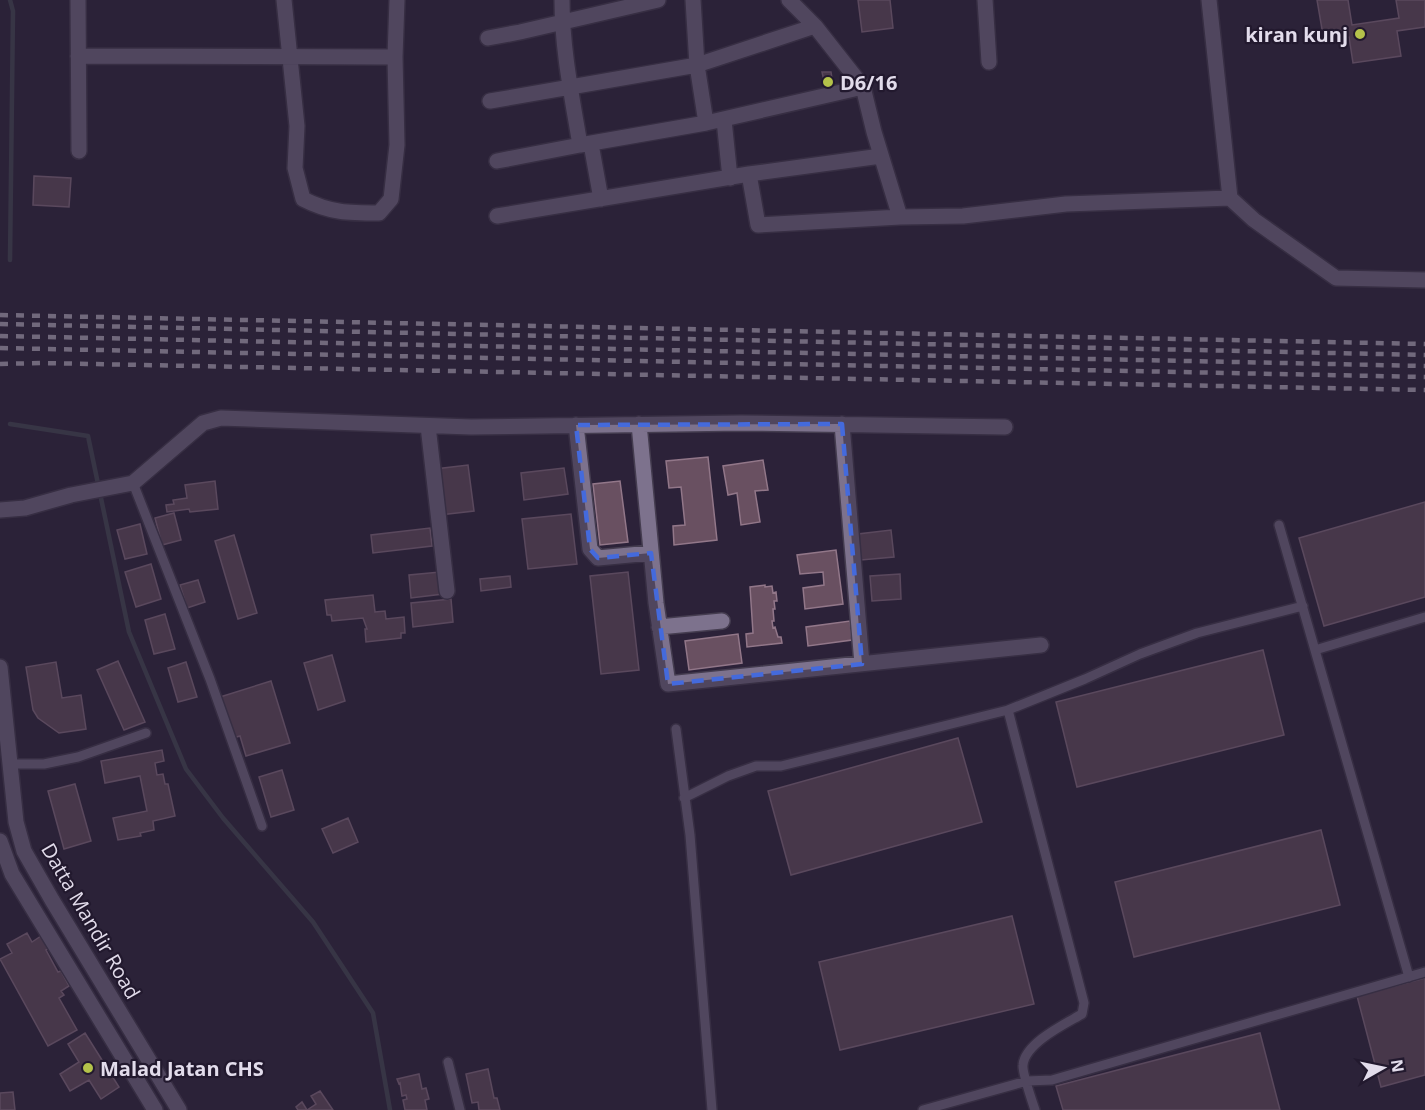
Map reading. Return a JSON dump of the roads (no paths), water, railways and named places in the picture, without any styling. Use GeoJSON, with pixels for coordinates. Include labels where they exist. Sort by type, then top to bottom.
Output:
{"type":"FeatureCollection","features":[{"type":"Feature","properties":{"kind":"street"},"geometry":{"type":"LineString","coordinates":[[78,0],[79,151]]}},
{"type":"Feature","properties":{"kind":"street"},"geometry":{"type":"LineString","coordinates":[[284,0],[297,126],[295,168],[303,199],[320,208],[346,213],[380,213],[391,199],[398,145],[395,57],[397,0]]}},
{"type":"Feature","properties":{"kind":"street"},"geometry":{"type":"LineString","coordinates":[[562,0],[562,23],[570,87],[601,199]]}},
{"type":"Feature","properties":{"kind":"street"},"geometry":{"type":"LineString","coordinates":[[488,38],[658,0]]}},
{"type":"Feature","properties":{"kind":"street"},"geometry":{"type":"LineString","coordinates":[[693,0],[698,65],[706,123]]}},
{"type":"Feature","properties":{"kind":"street"},"geometry":{"type":"LineString","coordinates":[[789,0],[815,26],[863,87],[900,217]]}},
{"type":"Feature","properties":{"kind":"street"},"geometry":{"type":"LineString","coordinates":[[985,0],[989,62]]}},
{"type":"Feature","properties":{"kind":"street"},"geometry":{"type":"LineString","coordinates":[[1209,0],[1230,198],[1254,220],[1336,278],[1425,280]]}},
{"type":"Feature","properties":{"kind":"street"},"geometry":{"type":"LineString","coordinates":[[490,100],[698,65],[815,26]]}},
{"type":"Feature","properties":{"kind":"street"},"geometry":{"type":"LineString","coordinates":[[78,56],[395,57]]}},
{"type":"Feature","properties":{"kind":"street"},"geometry":{"type":"LineString","coordinates":[[497,162],[724,120],[863,87]]}},
{"type":"Feature","properties":{"kind":"street"},"geometry":{"type":"LineString","coordinates":[[724,120],[730,177]]}},
{"type":"Feature","properties":{"kind":"street"},"geometry":{"type":"LineString","coordinates":[[497,216],[749,174],[881,156]]}},
{"type":"Feature","properties":{"kind":"street"},"geometry":{"type":"LineString","coordinates":[[749,174],[758,225],[963,216],[1066,204],[1230,198]]}},
{"type":"Feature","properties":{"kind":"street"},"geometry":{"type":"LineString","coordinates":[[0,510],[25,508],[71,495],[133,483],[203,423],[221,418],[428,426],[741,423],[1005,427]]}},
{"type":"Feature","properties":{"kind":"street"},"geometry":{"type":"LineString","coordinates":[[639,424],[659,627],[668,684],[1041,645]]}},
{"type":"Feature","properties":{"kind":"street"},"geometry":{"type":"LineString","coordinates":[[842,424],[862,664]]}},
{"type":"Feature","properties":{"kind":"street"},"geometry":{"type":"LineString","coordinates":[[576,425],[590,549],[598,558],[651,553]]}},
{"type":"Feature","properties":{"kind":"street"},"geometry":{"type":"LineString","coordinates":[[428,426],[447,591]]}},
{"type":"Feature","properties":{"kind":"street"},"geometry":{"type":"LineString","coordinates":[[659,627],[722,621]]}},
{"type":"Feature","properties":{"kind":"street","name":"Datta Mandir Road"},"geometry":{"type":"LineString","coordinates":[[0,667],[10,764],[7,794],[24,852],[179,1110]]}},
{"type":"Feature","properties":{"kind":"street","name":"Datta Mandir Road"},"geometry":{"type":"LineString","coordinates":[[0,841],[12,874],[152,1105]]}},
{"type":"Feature","properties":{"kind":"street"},"geometry":{"type":"LineString","coordinates":[[152,1105],[166,1088]]}},
{"type":"Feature","properties":{"kind":"lane"},"geometry":{"type":"LineString","coordinates":[[133,483],[210,679],[262,826]]}},
{"type":"Feature","properties":{"kind":"lane"},"geometry":{"type":"LineString","coordinates":[[1279,525],[1409,977]]}},
{"type":"Feature","properties":{"kind":"lane"},"geometry":{"type":"LineString","coordinates":[[684,798],[728,776],[756,766],[782,766],[1008,710],[1140,654],[1197,633],[1303,606]]}},
{"type":"Feature","properties":{"kind":"lane"},"geometry":{"type":"LineString","coordinates":[[1315,650],[1425,616]]}},
{"type":"Feature","properties":{"kind":"lane"},"geometry":{"type":"LineString","coordinates":[[1008,710],[1084,1003],[1082,1014],[1052,1031],[1030,1049],[1023,1065],[1035,1110]]}},
{"type":"Feature","properties":{"kind":"lane"},"geometry":{"type":"LineString","coordinates":[[676,729],[690,835],[712,1110]]}},
{"type":"Feature","properties":{"kind":"lane"},"geometry":{"type":"LineString","coordinates":[[10,764],[44,764],[78,757],[146,733]]}},
{"type":"Feature","properties":{"kind":"lane"},"geometry":{"type":"LineString","coordinates":[[923,1110],[1027,1081],[1052,1080],[1425,972]]}},
{"type":"Feature","properties":{"kind":"lane"},"geometry":{"type":"LineString","coordinates":[[448,1062],[460,1110]]}},
{"type":"Feature","properties":{"kind":"waterway"},"geometry":{"type":"LineString","coordinates":[[10,0],[13,11],[10,260]]}},
{"type":"Feature","properties":{"kind":"waterway"},"geometry":{"type":"LineString","coordinates":[[10,424],[88,436],[129,632],[186,769],[223,818],[313,922],[373,1013],[390,1110]]}},
{"type":"Feature","properties":{"kind":"railway"},"geometry":{"type":"LineString","coordinates":[[0,315],[1425,344]]}},
{"type":"Feature","properties":{"kind":"railway"},"geometry":{"type":"LineString","coordinates":[[0,324],[1425,355]]}},
{"type":"Feature","properties":{"kind":"railway"},"geometry":{"type":"LineString","coordinates":[[0,336],[1425,366]]}},
{"type":"Feature","properties":{"kind":"railway"},"geometry":{"type":"LineString","coordinates":[[0,348],[1425,377]]}},
{"type":"Feature","properties":{"kind":"railway"},"geometry":{"type":"LineString","coordinates":[[0,364],[1425,390]]}},
{"type":"Feature","properties":{"kind":"place","name":"kiran kunj"},"geometry":{"type":"Point","coordinates":[1360,34]}},
{"type":"Feature","properties":{"kind":"place","name":"D6/16"},"geometry":{"type":"Point","coordinates":[828,82]}},
{"type":"Feature","properties":{"kind":"place","name":"Malad Jatan CHS"},"geometry":{"type":"Point","coordinates":[88,1068]}}]}
